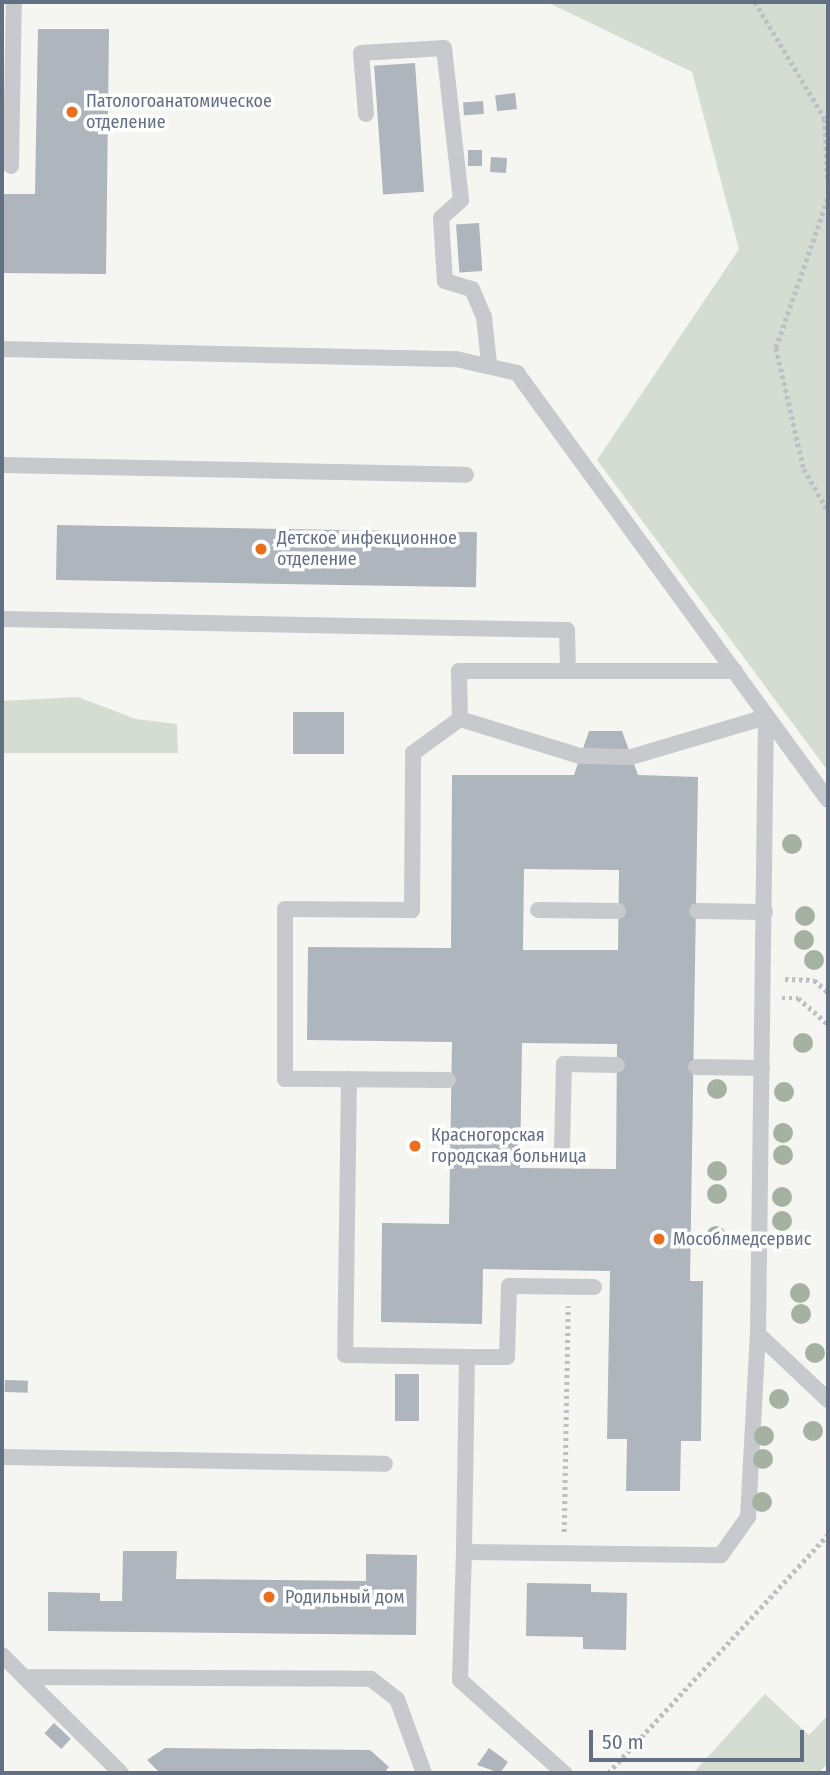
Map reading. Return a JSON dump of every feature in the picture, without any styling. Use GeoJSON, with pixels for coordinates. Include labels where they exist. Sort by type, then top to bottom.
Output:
{"type":"FeatureCollection","features":[{"type":"Feature","properties":{"kind":"lane"},"geometry":{"type":"LineString","coordinates":[[11,166],[14,2]]}},
{"type":"Feature","properties":{"kind":"lane"},"geometry":{"type":"LineString","coordinates":[[366,114],[361,53],[444,48],[461,200],[441,218],[445,281],[472,289],[484,317],[489,363]]}},
{"type":"Feature","properties":{"kind":"lane"},"geometry":{"type":"LineString","coordinates":[[2,349],[489,363],[517,373],[828,800]]}},
{"type":"Feature","properties":{"kind":"lane"},"geometry":{"type":"LineString","coordinates":[[2,465],[466,475]]}},
{"type":"Feature","properties":{"kind":"lane"},"geometry":{"type":"LineString","coordinates":[[2,619],[568,631],[568,671]]}},
{"type":"Feature","properties":{"kind":"lane"},"geometry":{"type":"LineString","coordinates":[[460,719],[459,671],[735,671]]}},
{"type":"Feature","properties":{"kind":"lane"},"geometry":{"type":"LineString","coordinates":[[460,719],[580,756],[631,757],[766,717]]}},
{"type":"Feature","properties":{"kind":"lane"},"geometry":{"type":"LineString","coordinates":[[464,1552],[721,1555],[748,1517],[758,1334],[766,717]]}},
{"type":"Feature","properties":{"kind":"lane"},"geometry":{"type":"LineString","coordinates":[[448,1080],[285,1079],[285,909],[412,910],[413,753],[460,719]]}},
{"type":"Feature","properties":{"kind":"lane"},"geometry":{"type":"LineString","coordinates":[[538,910],[618,911]]}},
{"type":"Feature","properties":{"kind":"lane"},"geometry":{"type":"LineString","coordinates":[[697,911],[765,912]]}},
{"type":"Feature","properties":{"kind":"lane"},"geometry":{"type":"LineString","coordinates":[[562,1150],[564,1065],[617,1065]]}},
{"type":"Feature","properties":{"kind":"lane"},"geometry":{"type":"LineString","coordinates":[[696,1067],[762,1068]]}},
{"type":"Feature","properties":{"kind":"lane"},"geometry":{"type":"LineString","coordinates":[[349,1079],[345,1355],[508,1357],[509,1286],[594,1287]]}},
{"type":"Feature","properties":{"kind":"lane"},"geometry":{"type":"LineString","coordinates":[[758,1334],[828,1400]]}},
{"type":"Feature","properties":{"kind":"lane"},"geometry":{"type":"LineString","coordinates":[[467,1357],[460,1680],[564,1773]]}},
{"type":"Feature","properties":{"kind":"lane"},"geometry":{"type":"LineString","coordinates":[[2,1457],[385,1464]]}},
{"type":"Feature","properties":{"kind":"lane"},"geometry":{"type":"LineString","coordinates":[[2,1655],[121,1773]]}},
{"type":"Feature","properties":{"kind":"lane"},"geometry":{"type":"LineString","coordinates":[[24,1677],[371,1679],[397,1699],[424,1773]]}},
{"type":"Feature","properties":{"kind":"path"},"geometry":{"type":"LineString","coordinates":[[755,2],[825,119],[828,182]]}},
{"type":"Feature","properties":{"kind":"path"},"geometry":{"type":"LineString","coordinates":[[828,199],[776,348],[804,469],[828,511]]}},
{"type":"Feature","properties":{"kind":"path"},"geometry":{"type":"LineString","coordinates":[[764,979],[814,979],[828,992]]}},
{"type":"Feature","properties":{"kind":"path"},"geometry":{"type":"LineString","coordinates":[[763,997],[798,998],[828,1024]]}},
{"type":"Feature","properties":{"kind":"path"},"geometry":{"type":"LineString","coordinates":[[564,1553],[568,1287]]}},
{"type":"Feature","properties":{"kind":"path"},"geometry":{"type":"LineString","coordinates":[[608,1773],[828,1535]]}},
{"type":"Feature","properties":{"kind":"shaded area"},"geometry":{"type":"Polygon","coordinates":[[[547,2],[828,2],[828,771],[597,460],[739,249],[692,72],[547,2]]]}},
{"type":"Feature","properties":{"kind":"shaded area"},"geometry":{"type":"Polygon","coordinates":[[[78,697],[136,719],[177,724],[178,753],[2,753],[2,701],[78,697]]]}},
{"type":"Feature","properties":{"kind":"shaded area"},"geometry":{"type":"Polygon","coordinates":[[[765,1694],[809,1735],[828,1715],[828,1763],[819,1773],[693,1773],[765,1694]]]}},
{"type":"Feature","properties":{"kind":"building","name":"Патологоанатомическое отделение"},"geometry":{"type":"Polygon","coordinates":[[[38,29],[109,29],[106,274],[2,273],[2,194],[35,194],[38,29]]]}},
{"type":"Feature","properties":{"kind":"building"},"geometry":{"type":"Polygon","coordinates":[[[415,63],[424,192],[383,195],[374,66],[415,63]]]}},
{"type":"Feature","properties":{"kind":"building"},"geometry":{"type":"Polygon","coordinates":[[[515,93],[517,109],[497,111],[495,95],[515,93]]]}},
{"type":"Feature","properties":{"kind":"building"},"geometry":{"type":"Polygon","coordinates":[[[483,101],[484,114],[464,115],[463,102],[483,101]]]}},
{"type":"Feature","properties":{"kind":"building"},"geometry":{"type":"Polygon","coordinates":[[[468,150],[482,150],[482,166],[468,166],[468,150]]]}},
{"type":"Feature","properties":{"kind":"building"},"geometry":{"type":"Polygon","coordinates":[[[491,157],[507,158],[506,173],[490,172],[491,157]]]}},
{"type":"Feature","properties":{"kind":"building"},"geometry":{"type":"Polygon","coordinates":[[[479,223],[482,271],[459,272],[456,225],[479,223]]]}},
{"type":"Feature","properties":{"kind":"building"},"geometry":{"type":"Polygon","coordinates":[[[57,525],[477,532],[476,587],[56,580],[57,525]]]}},
{"type":"Feature","properties":{"kind":"building"},"geometry":{"type":"Polygon","coordinates":[[[293,712],[344,712],[344,754],[293,754],[293,712]]]}},
{"type":"Feature","properties":{"kind":"building"},"geometry":{"type":"Polygon","coordinates":[[[589,731],[622,731],[638,775],[698,777],[690,1281],[703,1281],[701,1441],[681,1441],[680,1491],[626,1491],[627,1439],[607,1439],[610,1271],[483,1269],[482,1324],[381,1322],[382,1223],[449,1224],[452,1042],[307,1040],[308,947],[451,948],[452,775],[574,775],[589,731]],[[524,869],[523,950],[618,950],[619,870],[524,869]],[[522,1043],[520,1168],[616,1169],[617,1044],[522,1043]]]}},
{"type":"Feature","properties":{"kind":"building"},"geometry":{"type":"Polygon","coordinates":[[[395,1374],[419,1374],[419,1421],[395,1421],[395,1374]]]}},
{"type":"Feature","properties":{"kind":"building"},"geometry":{"type":"Polygon","coordinates":[[[5,1380],[28,1381],[28,1393],[5,1392],[5,1380]]]}},
{"type":"Feature","properties":{"kind":"building","name":"Родильный дом"},"geometry":{"type":"Polygon","coordinates":[[[123,1551],[177,1551],[176,1579],[366,1581],[366,1554],[417,1555],[416,1635],[48,1631],[48,1592],[100,1593],[100,1601],[122,1601],[123,1551]]]}},
{"type":"Feature","properties":{"kind":"building"},"geometry":{"type":"Polygon","coordinates":[[[527,1583],[591,1584],[591,1592],[627,1593],[626,1650],[583,1649],[583,1637],[526,1636],[527,1583]]]}},
{"type":"Feature","properties":{"kind":"building"},"geometry":{"type":"Polygon","coordinates":[[[54,1723],[71,1739],[61,1749],[44,1733],[54,1723]]]}},
{"type":"Feature","properties":{"kind":"building"},"geometry":{"type":"Polygon","coordinates":[[[165,1748],[370,1750],[389,1767],[384,1773],[160,1773],[147,1760],[165,1748]]]}},
{"type":"Feature","properties":{"kind":"building"},"geometry":{"type":"Polygon","coordinates":[[[489,1748],[508,1762],[500,1773],[477,1765],[489,1748]]]}},
{"type":"Feature","properties":{"kind":"place","name":"Патологоанатомическое отделение"},"geometry":{"type":"Point","coordinates":[72,112]}},
{"type":"Feature","properties":{"kind":"place","name":"Детское инфекционное отделение"},"geometry":{"type":"Point","coordinates":[261,549]}},
{"type":"Feature","properties":{"kind":"place","name":"Красногорская городская больница"},"geometry":{"type":"Point","coordinates":[415,1146]}},
{"type":"Feature","properties":{"kind":"place","name":"Мособлмедсервис"},"geometry":{"type":"Point","coordinates":[659,1239]}},
{"type":"Feature","properties":{"kind":"place","name":"Родильный дом"},"geometry":{"type":"Point","coordinates":[269,1597]}}]}
